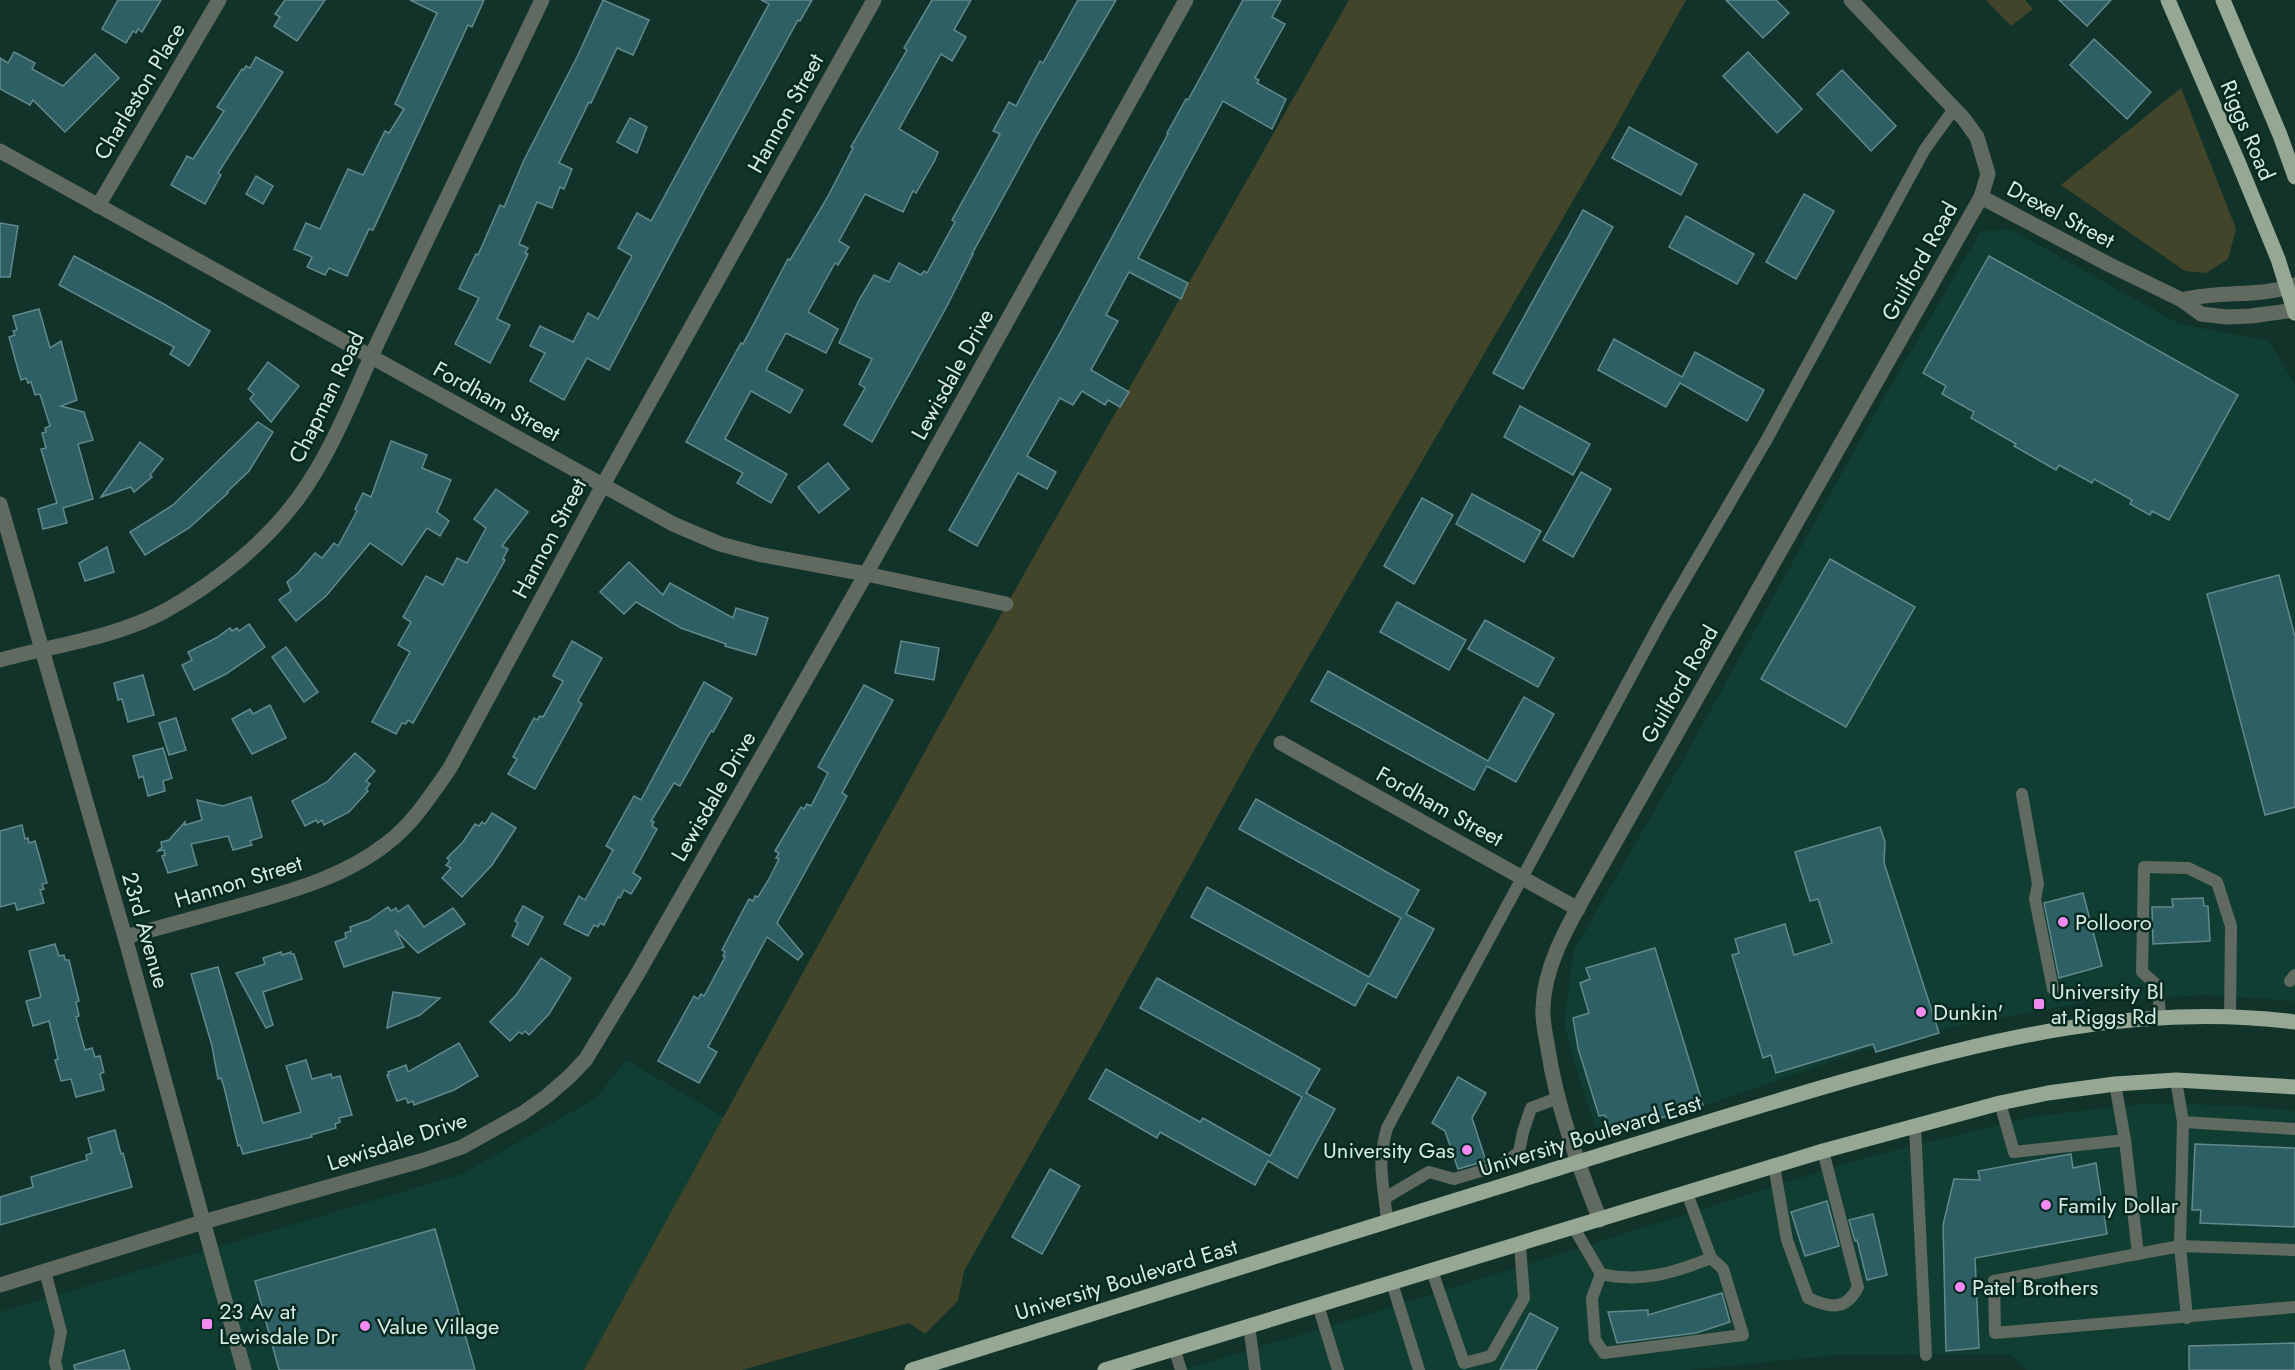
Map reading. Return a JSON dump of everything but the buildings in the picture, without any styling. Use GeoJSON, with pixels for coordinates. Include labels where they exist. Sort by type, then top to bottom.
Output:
{"type":"FeatureCollection","features":[{"type":"Feature","properties":{"kind":"main road","name":"Riggs Road"},"geometry":{"type":"LineString","coordinates":[[2168,0],[2291,287],[2295,311]]}},
{"type":"Feature","properties":{"kind":"main road","name":"Riggs Road"},"geometry":{"type":"LineString","coordinates":[[2223,0],[2280,135],[2295,177]]}},
{"type":"Feature","properties":{"kind":"main road","name":"University Boulevard East"},"geometry":{"type":"LineString","coordinates":[[912,1370],[1577,1162],[1949,1051],[2050,1029],[2160,1017],[2295,1022]]}},
{"type":"Feature","properties":{"kind":"main road"},"geometry":{"type":"LineString","coordinates":[[1106,1370],[1823,1151],[2000,1104],[2048,1093],[2115,1084],[2176,1080],[2295,1087]]}},
{"type":"Feature","properties":{"kind":"street","name":"Charleston Place"},"geometry":{"type":"LineString","coordinates":[[98,206],[219,0]]}},
{"type":"Feature","properties":{"kind":"street","name":"Chapman Road"},"geometry":{"type":"LineString","coordinates":[[0,660],[97,637],[154,616],[199,590],[250,550],[273,528],[313,477],[327,453],[370,357],[542,0]]}},
{"type":"Feature","properties":{"kind":"street","name":"Hannon Street"},"geometry":{"type":"LineString","coordinates":[[125,937],[279,895],[343,870],[385,845],[406,826],[427,801],[450,768],[603,485],[874,0]]}},
{"type":"Feature","properties":{"kind":"street","name":"Lewisdale Drive"},"geometry":{"type":"LineString","coordinates":[[0,1285],[203,1222],[424,1160],[462,1147],[523,1113],[548,1096],[586,1059],[638,973],[866,574],[1186,0]]}},
{"type":"Feature","properties":{"kind":"street","name":"Drexel Street"},"geometry":{"type":"LineString","coordinates":[[1851,0],[1954,109],[1977,137],[1988,174],[1981,197],[2182,300],[2201,314],[2227,317],[2295,311]]}},
{"type":"Feature","properties":{"kind":"street","name":"Fordham Street"},"geometry":{"type":"LineString","coordinates":[[0,151],[673,524],[720,544],[773,557],[1006,604]]}},
{"type":"Feature","properties":{"kind":"street","name":"Guilford Road"},"geometry":{"type":"LineString","coordinates":[[1600,1220],[1577,1162],[1550,1065],[1543,1008],[1546,984],[1558,948],[1981,197]]}},
{"type":"Feature","properties":{"kind":"street"},"geometry":{"type":"LineString","coordinates":[[2182,300],[2202,295],[2243,294],[2291,287]]}},
{"type":"Feature","properties":{"kind":"street","name":"23rd Avenue"},"geometry":{"type":"LineString","coordinates":[[0,504],[125,937],[244,1370]]}},
{"type":"Feature","properties":{"kind":"street","name":"Fordham Street"},"geometry":{"type":"LineString","coordinates":[[1281,743],[1578,909]]}},
{"type":"Feature","properties":{"kind":"lane"},"geometry":{"type":"LineString","coordinates":[[1387,1221],[1380,1165],[1382,1145],[1388,1128],[1658,627],[1767,439],[1925,149],[1954,109]]}},
{"type":"Feature","properties":{"kind":"lane"},"geometry":{"type":"LineString","coordinates":[[2022,794],[2038,884],[2036,899],[2053,989]]}},
{"type":"Feature","properties":{"kind":"lane"},"geometry":{"type":"LineString","coordinates":[[2160,1017],[2158,986],[2142,972],[2144,867],[2188,868],[2217,882],[2231,926],[2230,1018]]}},
{"type":"Feature","properties":{"kind":"lane"},"geometry":{"type":"LineString","coordinates":[[2176,1080],[2183,1122],[2180,1246],[2187,1318]]}},
{"type":"Feature","properties":{"kind":"lane"},"geometry":{"type":"LineString","coordinates":[[2115,1084],[2125,1140],[2138,1254]]}},
{"type":"Feature","properties":{"kind":"lane"},"geometry":{"type":"LineString","coordinates":[[1385,1198],[1429,1172],[1454,1179],[1501,1165],[1519,1152],[1531,1108],[1558,1098]]}},
{"type":"Feature","properties":{"kind":"lane"},"geometry":{"type":"LineString","coordinates":[[2000,1104],[2014,1152],[2125,1140]]}},
{"type":"Feature","properties":{"kind":"lane"},"geometry":{"type":"LineString","coordinates":[[2183,1122],[2295,1129]]}},
{"type":"Feature","properties":{"kind":"lane"},"geometry":{"type":"LineString","coordinates":[[1915,1126],[1926,1355]]}},
{"type":"Feature","properties":{"kind":"lane"},"geometry":{"type":"LineString","coordinates":[[1774,1166],[1788,1240],[1808,1298],[1824,1305],[1840,1305],[1852,1299],[1858,1287],[1823,1151]]}},
{"type":"Feature","properties":{"kind":"lane"},"geometry":{"type":"LineString","coordinates":[[1601,1274],[1592,1298],[1595,1340],[1604,1353],[1743,1335],[1723,1269],[1711,1258],[1688,1193]]}},
{"type":"Feature","properties":{"kind":"lane"},"geometry":{"type":"LineString","coordinates":[[1574,1228],[1601,1274],[1620,1278],[1640,1278],[1680,1271],[1711,1258]]}},
{"type":"Feature","properties":{"kind":"lane"},"geometry":{"type":"LineString","coordinates":[[1432,1271],[1464,1363],[1491,1356],[1524,1298],[1520,1245]]}},
{"type":"Feature","properties":{"kind":"lane"},"geometry":{"type":"LineString","coordinates":[[2295,1250],[2180,1246],[1994,1281],[1995,1333],[2295,1307]]}},
{"type":"Feature","properties":{"kind":"lane"},"geometry":{"type":"LineString","coordinates":[[45,1271],[61,1332],[55,1362],[57,1370]]}},
{"type":"Feature","properties":{"kind":"lane"},"geometry":{"type":"LineString","coordinates":[[1392,1283],[1419,1370]]}},
{"type":"Feature","properties":{"kind":"lane"},"geometry":{"type":"LineString","coordinates":[[1318,1305],[1338,1370]]}},
{"type":"Feature","properties":{"kind":"lane"},"geometry":{"type":"LineString","coordinates":[[1250,1325],[1255,1370]]}},
{"type":"Feature","properties":{"kind":"lane"},"geometry":{"type":"LineString","coordinates":[[1174,1348],[1181,1370]]}},
{"type":"Feature","properties":{"kind":"shaded area"},"geometry":{"type":"Polygon","coordinates":[[[1349,0],[1686,0],[1610,137],[1252,754],[964,1271],[958,1301],[925,1334],[909,1323],[742,1370],[584,1370],[976,659],[1349,0]]]}},
{"type":"Feature","properties":{"kind":"shaded area"},"geometry":{"type":"Polygon","coordinates":[[[1986,0],[2025,0],[2033,9],[2011,26],[1986,0]]]}},
{"type":"Feature","properties":{"kind":"shaded area"},"geometry":{"type":"Polygon","coordinates":[[[2181,88],[2236,229],[2228,259],[2206,273],[2185,271],[2061,185],[2181,88]]]}},
{"type":"Feature","properties":{"kind":"shaded area"},"geometry":{"type":"Polygon","coordinates":[[[2012,230],[2179,324],[2269,341],[2293,381],[2295,387],[2295,1001],[2208,995],[2092,1001],[1956,1026],[1858,1052],[1618,1136],[1596,1128],[1564,1024],[1574,950],[1668,787],[1882,401],[1981,231],[2012,230]]]}},
{"type":"Feature","properties":{"kind":"shaded area"},"geometry":{"type":"Polygon","coordinates":[[[626,1060],[725,1118],[584,1370],[0,1370],[0,1312],[462,1174],[596,1098],[626,1060]]]}},
{"type":"Feature","properties":{"kind":"shaded area"},"geometry":{"type":"Polygon","coordinates":[[[2150,1103],[2242,1106],[2295,1111],[2295,1370],[2026,1370],[2011,1354],[1836,1355],[1689,1370],[1182,1370],[1347,1321],[1864,1158],[2030,1117],[2150,1103]]]}},
{"type":"Feature","properties":{"kind":"place","name":"Pollooro"},"geometry":{"type":"Point","coordinates":[2063,922]}},
{"type":"Feature","properties":{"kind":"place","name":"University Bl at Riggs Rd"},"geometry":{"type":"Point","coordinates":[2039,1004]}},
{"type":"Feature","properties":{"kind":"place","name":"Dunkin'"},"geometry":{"type":"Point","coordinates":[1921,1012]}},
{"type":"Feature","properties":{"kind":"place","name":"University Gas"},"geometry":{"type":"Point","coordinates":[1467,1150]}},
{"type":"Feature","properties":{"kind":"place","name":"Family Dollar"},"geometry":{"type":"Point","coordinates":[2046,1205]}},
{"type":"Feature","properties":{"kind":"place","name":"Patel Brothers"},"geometry":{"type":"Point","coordinates":[1960,1287]}},
{"type":"Feature","properties":{"kind":"place","name":"23 Av at Lewisdale Dr"},"geometry":{"type":"Point","coordinates":[207,1324]}},
{"type":"Feature","properties":{"kind":"place","name":"Value Village"},"geometry":{"type":"Point","coordinates":[365,1326]}}]}
